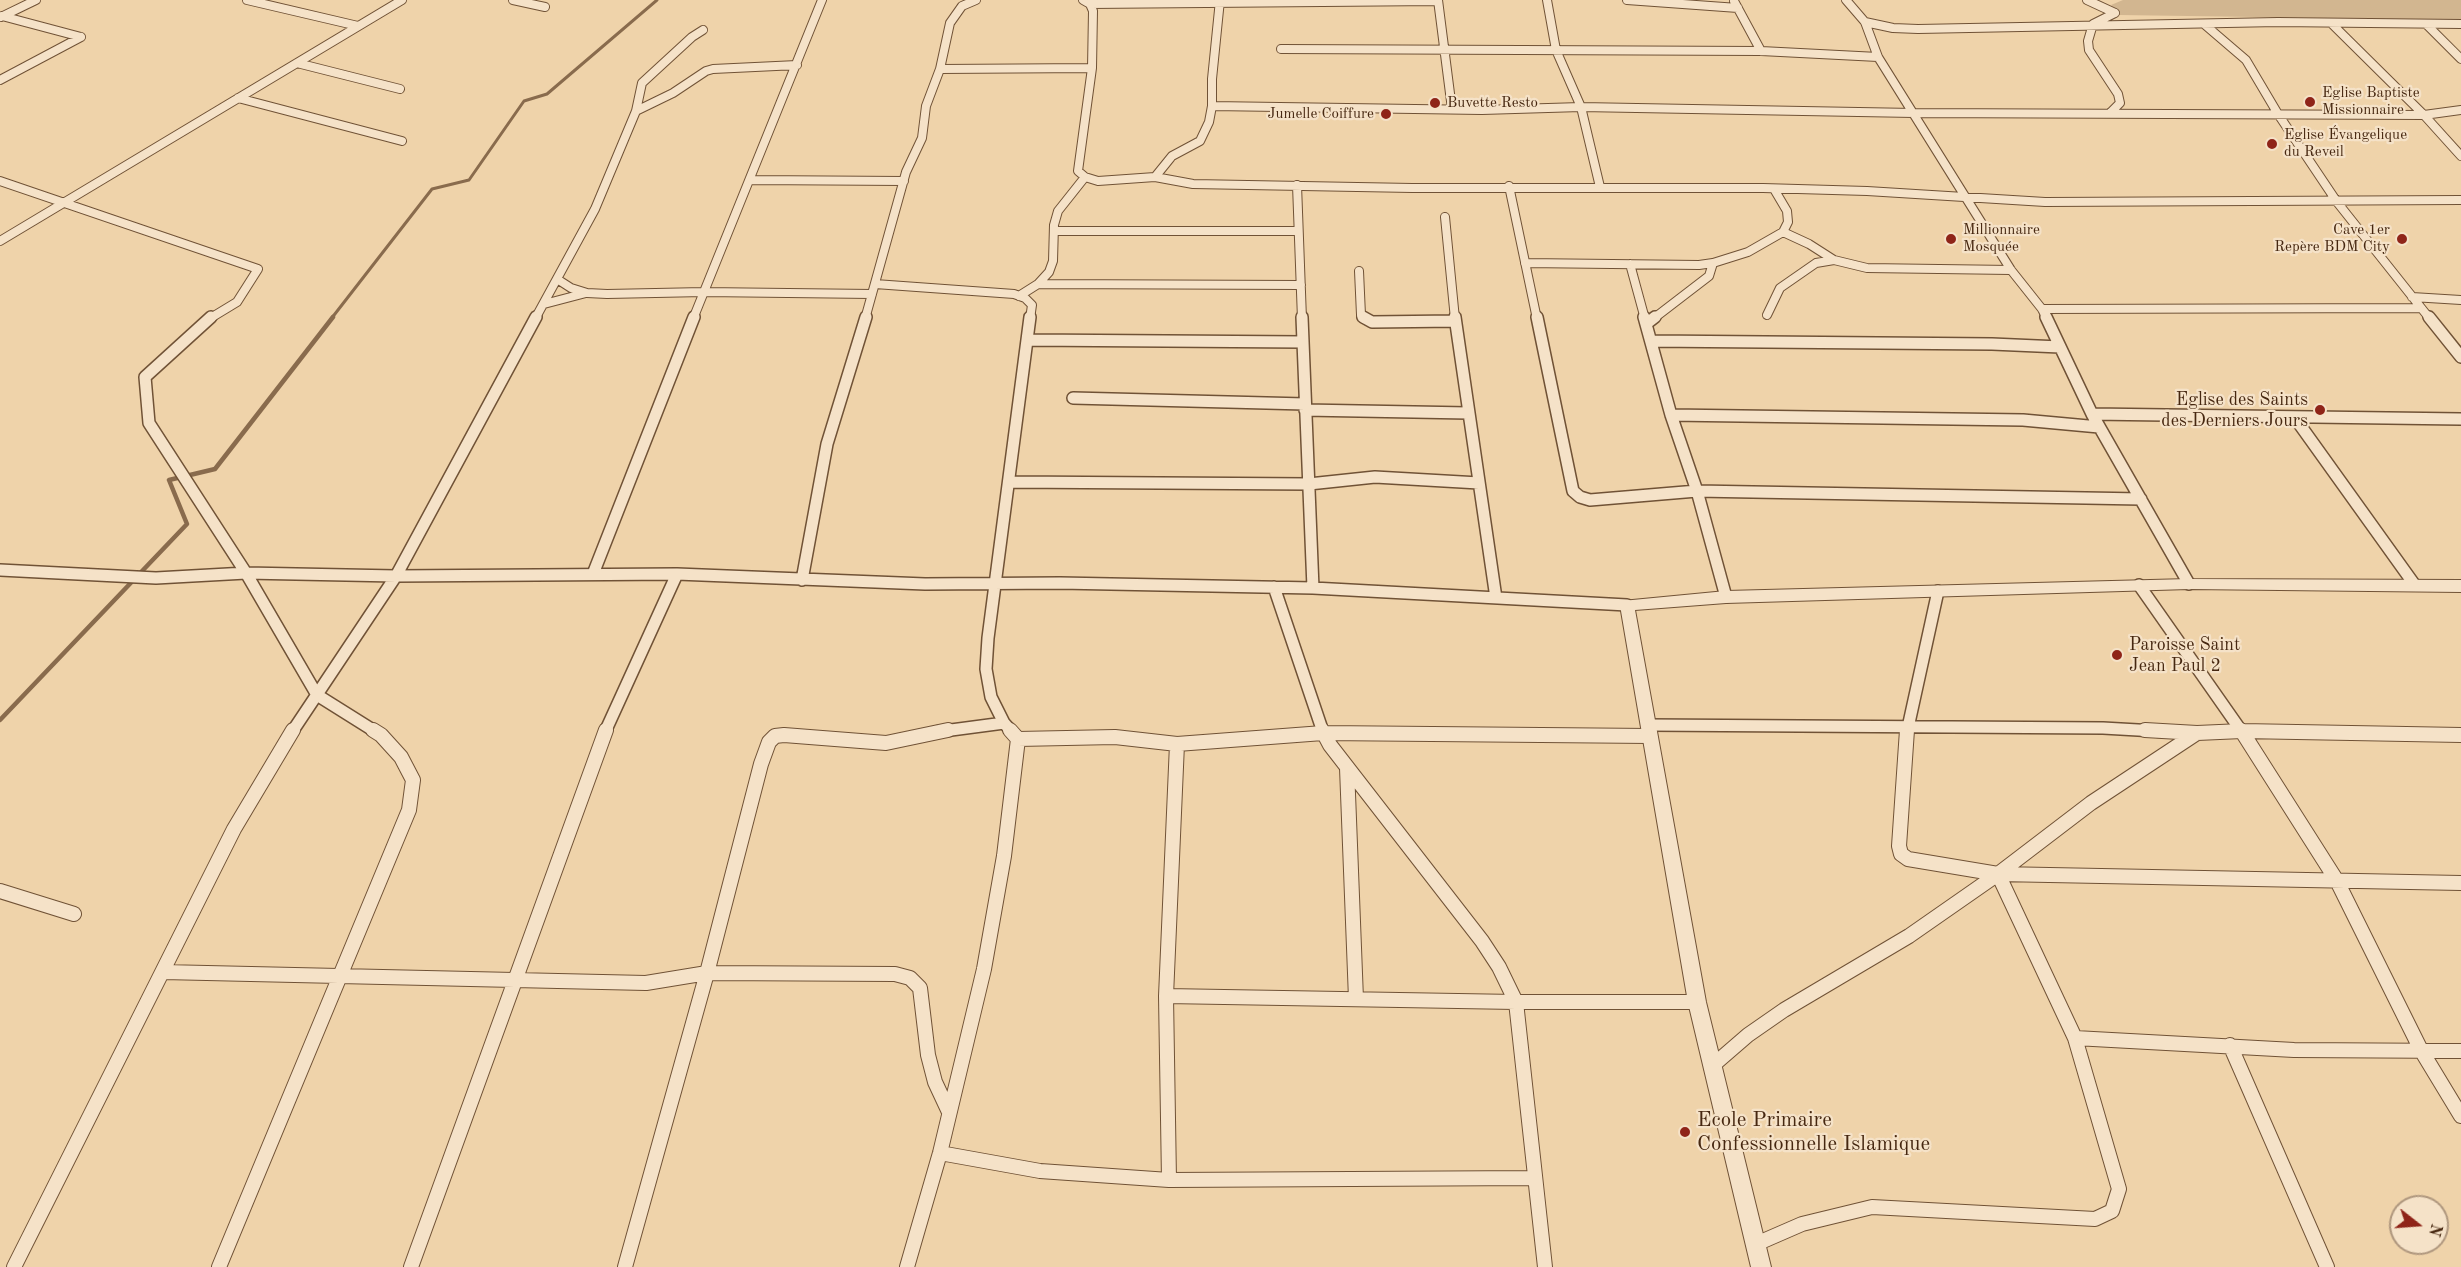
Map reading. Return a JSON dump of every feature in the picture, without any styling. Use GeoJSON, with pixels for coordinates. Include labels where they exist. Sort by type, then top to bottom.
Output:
{"type":"FeatureCollection","features":[{"type":"Feature","properties":{"kind":"street"},"geometry":{"type":"LineString","coordinates":[[1,17],[36,0]]}},
{"type":"Feature","properties":{"kind":"street"},"geometry":{"type":"LineString","coordinates":[[247,0],[358,26]]}},
{"type":"Feature","properties":{"kind":"street"},"geometry":{"type":"LineString","coordinates":[[0,241],[402,0]]}},
{"type":"Feature","properties":{"kind":"street"},"geometry":{"type":"LineString","coordinates":[[513,0],[545,7]]}},
{"type":"Feature","properties":{"kind":"street"},"geometry":{"type":"LineString","coordinates":[[593,574],[822,0]]}},
{"type":"Feature","properties":{"kind":"street"},"geometry":{"type":"LineString","coordinates":[[802,580],[827,444],[904,181],[922,138],[926,106],[940,69],[950,23],[962,6],[976,0]]}},
{"type":"Feature","properties":{"kind":"street"},"geometry":{"type":"LineString","coordinates":[[1087,2],[1438,0],[1452,109]]}},
{"type":"Feature","properties":{"kind":"street"},"geometry":{"type":"LineString","coordinates":[[1547,0],[1556,50],[1581,107],[1600,187]]}},
{"type":"Feature","properties":{"kind":"street"},"geometry":{"type":"LineString","coordinates":[[1627,0],[1738,8]]}},
{"type":"Feature","properties":{"kind":"street"},"geometry":{"type":"LineString","coordinates":[[1734,0],[1761,51]]}},
{"type":"Feature","properties":{"kind":"street"},"geometry":{"type":"LineString","coordinates":[[1846,0],[1865,22],[1878,57],[2012,270],[2042,309],[2092,414],[2189,584]]}},
{"type":"Feature","properties":{"kind":"street"},"geometry":{"type":"LineString","coordinates":[[2087,0],[2115,13],[2093,24],[2088,41],[2089,50],[2111,83],[2120,103],[2111,112]]}},
{"type":"Feature","properties":{"kind":"street"},"geometry":{"type":"LineString","coordinates":[[1155,177],[1172,156],[1200,141],[1209,122],[1220,1]]}},
{"type":"Feature","properties":{"kind":"street"},"geometry":{"type":"LineString","coordinates":[[1087,2],[1093,11],[1092,68],[1078,171],[1085,177],[1098,181],[1155,177],[1193,184],[1867,191],[2045,202],[2461,200]]}},
{"type":"Feature","properties":{"kind":"street"},"geometry":{"type":"LineString","coordinates":[[0,80],[81,37],[1,17]]}},
{"type":"Feature","properties":{"kind":"street"},"geometry":{"type":"LineString","coordinates":[[1865,22],[1918,29],[2093,24],[2461,24]]}},
{"type":"Feature","properties":{"kind":"street"},"geometry":{"type":"LineString","coordinates":[[2331,23],[2424,115],[2461,156]]}},
{"type":"Feature","properties":{"kind":"street"},"geometry":{"type":"LineString","coordinates":[[2204,24],[2246,60],[2277,114],[2337,202],[2461,357]]}},
{"type":"Feature","properties":{"kind":"street"},"geometry":{"type":"LineString","coordinates":[[2426,24],[2461,59]]}},
{"type":"Feature","properties":{"kind":"street"},"geometry":{"type":"LineString","coordinates":[[14,1267],[234,829],[301,717],[396,576],[595,209],[636,111],[642,83],[692,37],[703,30]]}},
{"type":"Feature","properties":{"kind":"street"},"geometry":{"type":"LineString","coordinates":[[1281,49],[1761,51],[1878,57]]}},
{"type":"Feature","properties":{"kind":"street"},"geometry":{"type":"LineString","coordinates":[[297,63],[399,89]]}},
{"type":"Feature","properties":{"kind":"street"},"geometry":{"type":"LineString","coordinates":[[636,111],[713,69],[797,65]]}},
{"type":"Feature","properties":{"kind":"street"},"geometry":{"type":"LineString","coordinates":[[940,69],[1092,68]]}},
{"type":"Feature","properties":{"kind":"street"},"geometry":{"type":"LineString","coordinates":[[238,98],[402,141]]}},
{"type":"Feature","properties":{"kind":"street"},"geometry":{"type":"LineString","coordinates":[[1212,106],[2424,115],[2461,110]]}},
{"type":"Feature","properties":{"kind":"street"},"geometry":{"type":"LineString","coordinates":[[1019,296],[1038,284],[1049,272],[1053,261],[1054,231],[1058,211],[1085,177]]}},
{"type":"Feature","properties":{"kind":"street"},"geometry":{"type":"LineString","coordinates":[[750,180],[904,181]]}},
{"type":"Feature","properties":{"kind":"street"},"geometry":{"type":"LineString","coordinates":[[0,181],[258,269],[237,302],[210,318],[194,331],[145,377],[149,423],[246,573],[317,696],[381,735],[401,757],[413,780],[409,810],[219,1267]]}},
{"type":"Feature","properties":{"kind":"street"},"geometry":{"type":"LineString","coordinates":[[1297,185],[1313,588]]}},
{"type":"Feature","properties":{"kind":"street"},"geometry":{"type":"LineString","coordinates":[[1509,186],[1573,491],[1590,500],[1697,491],[2141,499]]}},
{"type":"Feature","properties":{"kind":"street"},"geometry":{"type":"LineString","coordinates":[[1526,263],[1700,266],[1713,263],[1748,252],[1783,232],[1788,222],[1787,211],[1774,189]]}},
{"type":"Feature","properties":{"kind":"street"},"geometry":{"type":"LineString","coordinates":[[1444,217],[1455,321],[1496,598]]}},
{"type":"Feature","properties":{"kind":"street"},"geometry":{"type":"LineString","coordinates":[[1054,231],[1298,231]]}},
{"type":"Feature","properties":{"kind":"street"},"geometry":{"type":"LineString","coordinates":[[1783,232],[1809,244],[1834,260],[1877,269],[2012,270]]}},
{"type":"Feature","properties":{"kind":"street"},"geometry":{"type":"LineString","coordinates":[[1767,315],[1780,288],[1816,263],[1834,260]]}},
{"type":"Feature","properties":{"kind":"street"},"geometry":{"type":"LineString","coordinates":[[1646,324],[1709,276],[1713,263]]}},
{"type":"Feature","properties":{"kind":"street"},"geometry":{"type":"LineString","coordinates":[[1630,264],[1671,415],[1697,491],[1726,597]]}},
{"type":"Feature","properties":{"kind":"street"},"geometry":{"type":"LineString","coordinates":[[1359,271],[1361,315],[1365,320],[1372,322],[1455,321]]}},
{"type":"Feature","properties":{"kind":"street"},"geometry":{"type":"LineString","coordinates":[[557,279],[571,288],[587,293]]}},
{"type":"Feature","properties":{"kind":"street"},"geometry":{"type":"LineString","coordinates":[[1038,284],[1300,285]]}},
{"type":"Feature","properties":{"kind":"street"},"geometry":{"type":"LineString","coordinates":[[544,304],[587,293],[874,289],[1019,296],[1032,305],[988,638],[986,669],[991,697],[1004,723],[1018,739],[1004,856],[984,969],[940,1153],[907,1267]]}},
{"type":"Feature","properties":{"kind":"street"},"geometry":{"type":"LineString","coordinates":[[2412,297],[2461,300]]}},
{"type":"Feature","properties":{"kind":"street"},"geometry":{"type":"LineString","coordinates":[[2042,309],[2421,308]]}},
{"type":"Feature","properties":{"kind":"street"},"geometry":{"type":"LineString","coordinates":[[1028,340],[1303,342]]}},
{"type":"Feature","properties":{"kind":"street"},"geometry":{"type":"LineString","coordinates":[[1651,341],[1992,344],[2060,347]]}},
{"type":"Feature","properties":{"kind":"street"},"geometry":{"type":"LineString","coordinates":[[1073,398],[1468,413]]}},
{"type":"Feature","properties":{"kind":"street"},"geometry":{"type":"LineString","coordinates":[[2092,414],[2461,419]]}},
{"type":"Feature","properties":{"kind":"street"},"geometry":{"type":"LineString","coordinates":[[1671,415],[2023,420],[2099,427]]}},
{"type":"Feature","properties":{"kind":"street"},"geometry":{"type":"LineString","coordinates":[[2295,418],[2414,584]]}},
{"type":"Feature","properties":{"kind":"street"},"geometry":{"type":"LineString","coordinates":[[1010,482],[1309,484],[1375,477],[1479,483]]}},
{"type":"Feature","properties":{"kind":"street"},"geometry":{"type":"LineString","coordinates":[[0,570],[156,578],[246,573],[396,576],[677,574],[925,584],[1313,588],[1627,605],[1726,597],[2139,585],[2414,584],[2461,586]]}},
{"type":"Feature","properties":{"kind":"street"},"geometry":{"type":"LineString","coordinates":[[411,1267],[599,747],[621,693],[677,574]]}},
{"type":"Feature","properties":{"kind":"street"},"geometry":{"type":"LineString","coordinates":[[2139,585],[2242,730],[2337,880],[2421,1050],[2461,1116]]}},
{"type":"Feature","properties":{"kind":"street"},"geometry":{"type":"LineString","coordinates":[[1274,587],[1323,733],[1347,768],[1482,941],[1499,967],[1516,1002],[1545,1267]]}},
{"type":"Feature","properties":{"kind":"street"},"geometry":{"type":"LineString","coordinates":[[1938,591],[1907,727],[1899,846],[1901,854],[1908,859],[1998,874],[2461,883]]}},
{"type":"Feature","properties":{"kind":"street"},"geometry":{"type":"LineString","coordinates":[[1627,605],[1697,1002],[1761,1267]]}},
{"type":"Feature","properties":{"kind":"street"},"geometry":{"type":"LineString","coordinates":[[625,1267],[707,973],[768,742],[775,736],[886,743],[934,732],[1004,723]]}},
{"type":"Feature","properties":{"kind":"street"},"geometry":{"type":"LineString","coordinates":[[1018,739],[1115,736],[1177,744],[1323,733],[1907,727],[2126,728],[2197,733],[2242,730],[2283,733],[2461,735]]}},
{"type":"Feature","properties":{"kind":"street"},"geometry":{"type":"LineString","coordinates":[[1711,1067],[1748,1035],[1909,936],[1998,874],[2091,802],[2197,733]]}},
{"type":"Feature","properties":{"kind":"street"},"geometry":{"type":"LineString","coordinates":[[1169,1180],[1166,996],[1177,744]]}},
{"type":"Feature","properties":{"kind":"street"},"geometry":{"type":"LineString","coordinates":[[1347,768],[1356,999]]}},
{"type":"Feature","properties":{"kind":"street"},"geometry":{"type":"LineString","coordinates":[[1756,1244],[1812,1221],[1872,1208],[2095,1219],[2112,1211],[2119,1189],[2075,1038],[1998,874]]}},
{"type":"Feature","properties":{"kind":"street"},"geometry":{"type":"LineString","coordinates":[[0,891],[74,914]]}},
{"type":"Feature","properties":{"kind":"street"},"geometry":{"type":"LineString","coordinates":[[163,972],[646,983],[707,973],[895,974],[910,978],[920,988],[928,1055],[935,1082],[949,1112]]}},
{"type":"Feature","properties":{"kind":"street"},"geometry":{"type":"LineString","coordinates":[[1166,996],[1516,1002],[1697,1002]]}},
{"type":"Feature","properties":{"kind":"street"},"geometry":{"type":"LineString","coordinates":[[2075,1038],[2305,1050],[2461,1051]]}},
{"type":"Feature","properties":{"kind":"street"},"geometry":{"type":"LineString","coordinates":[[2230,1045],[2327,1267]]}},
{"type":"Feature","properties":{"kind":"street"},"geometry":{"type":"LineString","coordinates":[[940,1153],[1040,1171],[1169,1180],[1534,1178]]}},
{"type":"Feature","properties":{"kind":"shaded area"},"geometry":{"type":"Polygon","coordinates":[[[2123,0],[2461,0],[2461,20],[2119,15],[2111,5],[2123,0]]]}},
{"type":"Feature","properties":{"kind":"waterway"},"geometry":{"type":"LineString","coordinates":[[331,319],[432,189],[469,180],[524,101],[547,94],[657,0]]}},
{"type":"Feature","properties":{"kind":"waterway"},"geometry":{"type":"LineString","coordinates":[[0,720],[187,524],[169,480],[215,469],[333,317]]}},
{"type":"Feature","properties":{"kind":"place","name":"Eglise Baptiste Missionnaire"},"geometry":{"type":"Point","coordinates":[2310,102]}},
{"type":"Feature","properties":{"kind":"place","name":"Buvette Resto"},"geometry":{"type":"Point","coordinates":[1435,103]}},
{"type":"Feature","properties":{"kind":"place","name":"Jumelle Coiffure"},"geometry":{"type":"Point","coordinates":[1386,114]}},
{"type":"Feature","properties":{"kind":"place","name":"Eglise Évangelique du Reveil"},"geometry":{"type":"Point","coordinates":[2272,144]}},
{"type":"Feature","properties":{"kind":"place","name":"Millionnaire Mosquée"},"geometry":{"type":"Point","coordinates":[1951,239]}},
{"type":"Feature","properties":{"kind":"place","name":"Cave 1er Repère BDM City"},"geometry":{"type":"Point","coordinates":[2402,239]}},
{"type":"Feature","properties":{"kind":"place","name":"Eglise des Saints des Derniers Jours"},"geometry":{"type":"Point","coordinates":[2320,410]}},
{"type":"Feature","properties":{"kind":"place","name":"Paroisse Saint Jean Paul 2"},"geometry":{"type":"Point","coordinates":[2117,655]}},
{"type":"Feature","properties":{"kind":"place","name":"Ecole Primaire Confessionnelle Islamique"},"geometry":{"type":"Point","coordinates":[1685,1132]}}]}
